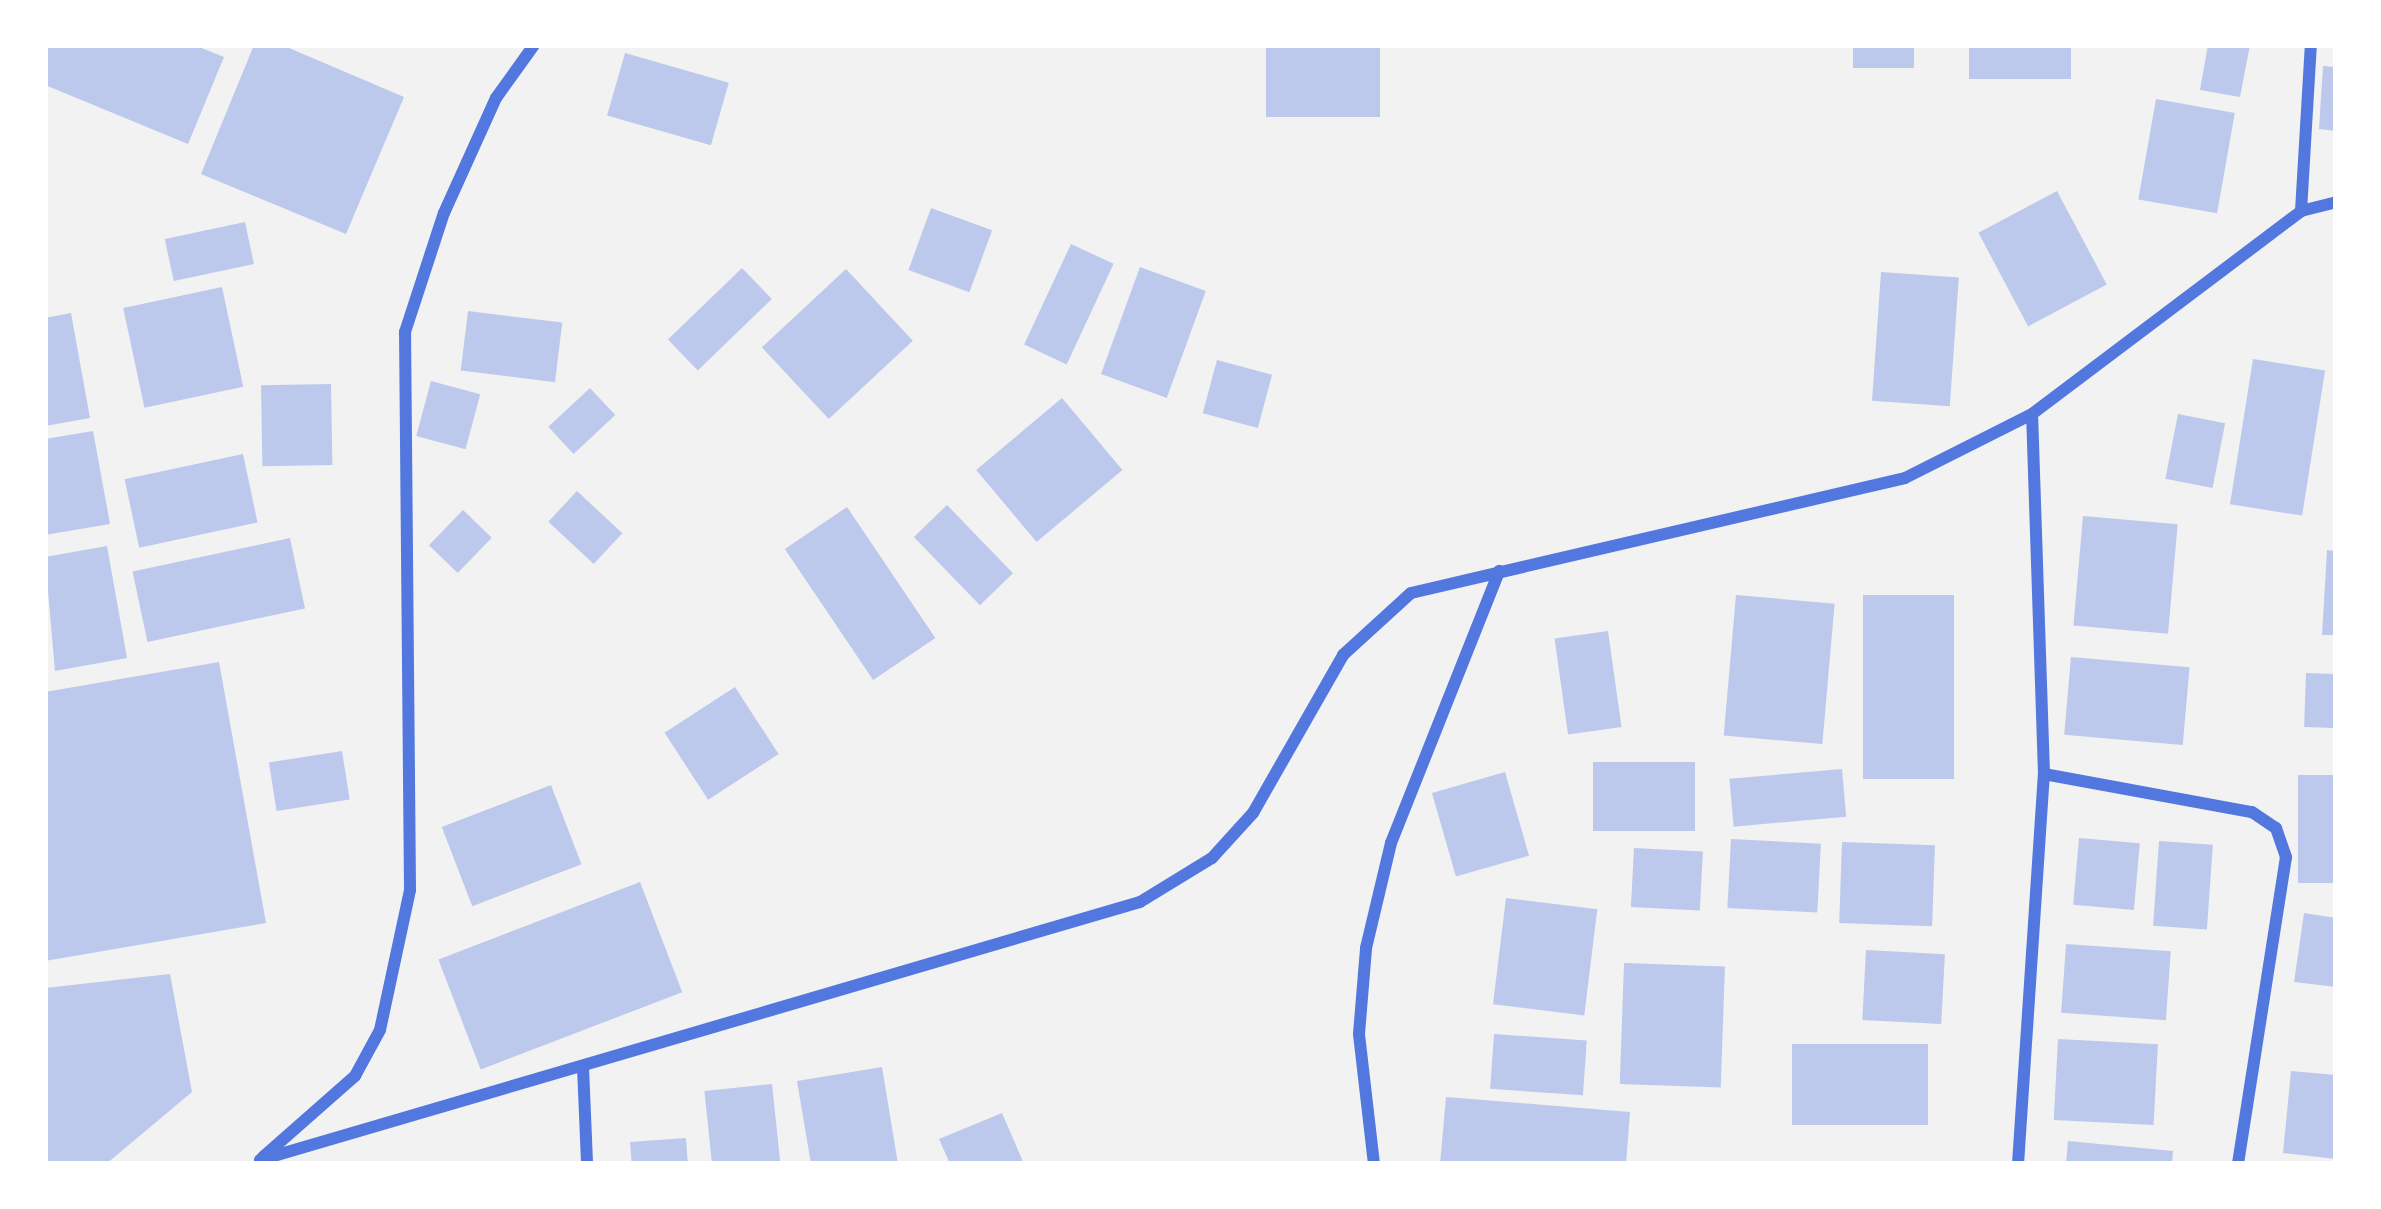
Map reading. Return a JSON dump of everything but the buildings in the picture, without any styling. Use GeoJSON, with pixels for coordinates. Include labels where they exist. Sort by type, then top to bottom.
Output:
{"type":"FeatureCollection","features":[{"type":"Feature","properties":{"kind":"street"},"geometry":{"type":"LineString","coordinates":[[257,1162],[355,1076],[380,1030],[410,890],[405,332],[444,213],[496,98],[534,45]]}},
{"type":"Feature","properties":{"kind":"street"},"geometry":{"type":"LineString","coordinates":[[2301,211],[2311,45]]}},
{"type":"Feature","properties":{"kind":"street"},"geometry":{"type":"LineString","coordinates":[[257,1162],[1141,902],[1213,858],[1253,813],[1343,655],[1369,625],[1411,593],[1905,478],[2032,414],[2301,211],[2336,202]]}},
{"type":"Feature","properties":{"kind":"street"},"geometry":{"type":"LineString","coordinates":[[2018,1164],[2044,774],[2032,414]]}},
{"type":"Feature","properties":{"kind":"street"},"geometry":{"type":"LineString","coordinates":[[1374,1164],[1359,1034],[1366,948],[1391,843],[1499,571]]}},
{"type":"Feature","properties":{"kind":"street"},"geometry":{"type":"LineString","coordinates":[[2044,774],[2252,812],[2276,828],[2286,857],[2238,1164]]}},
{"type":"Feature","properties":{"kind":"street"},"geometry":{"type":"LineString","coordinates":[[583,1067],[587,1164]]}}]}
